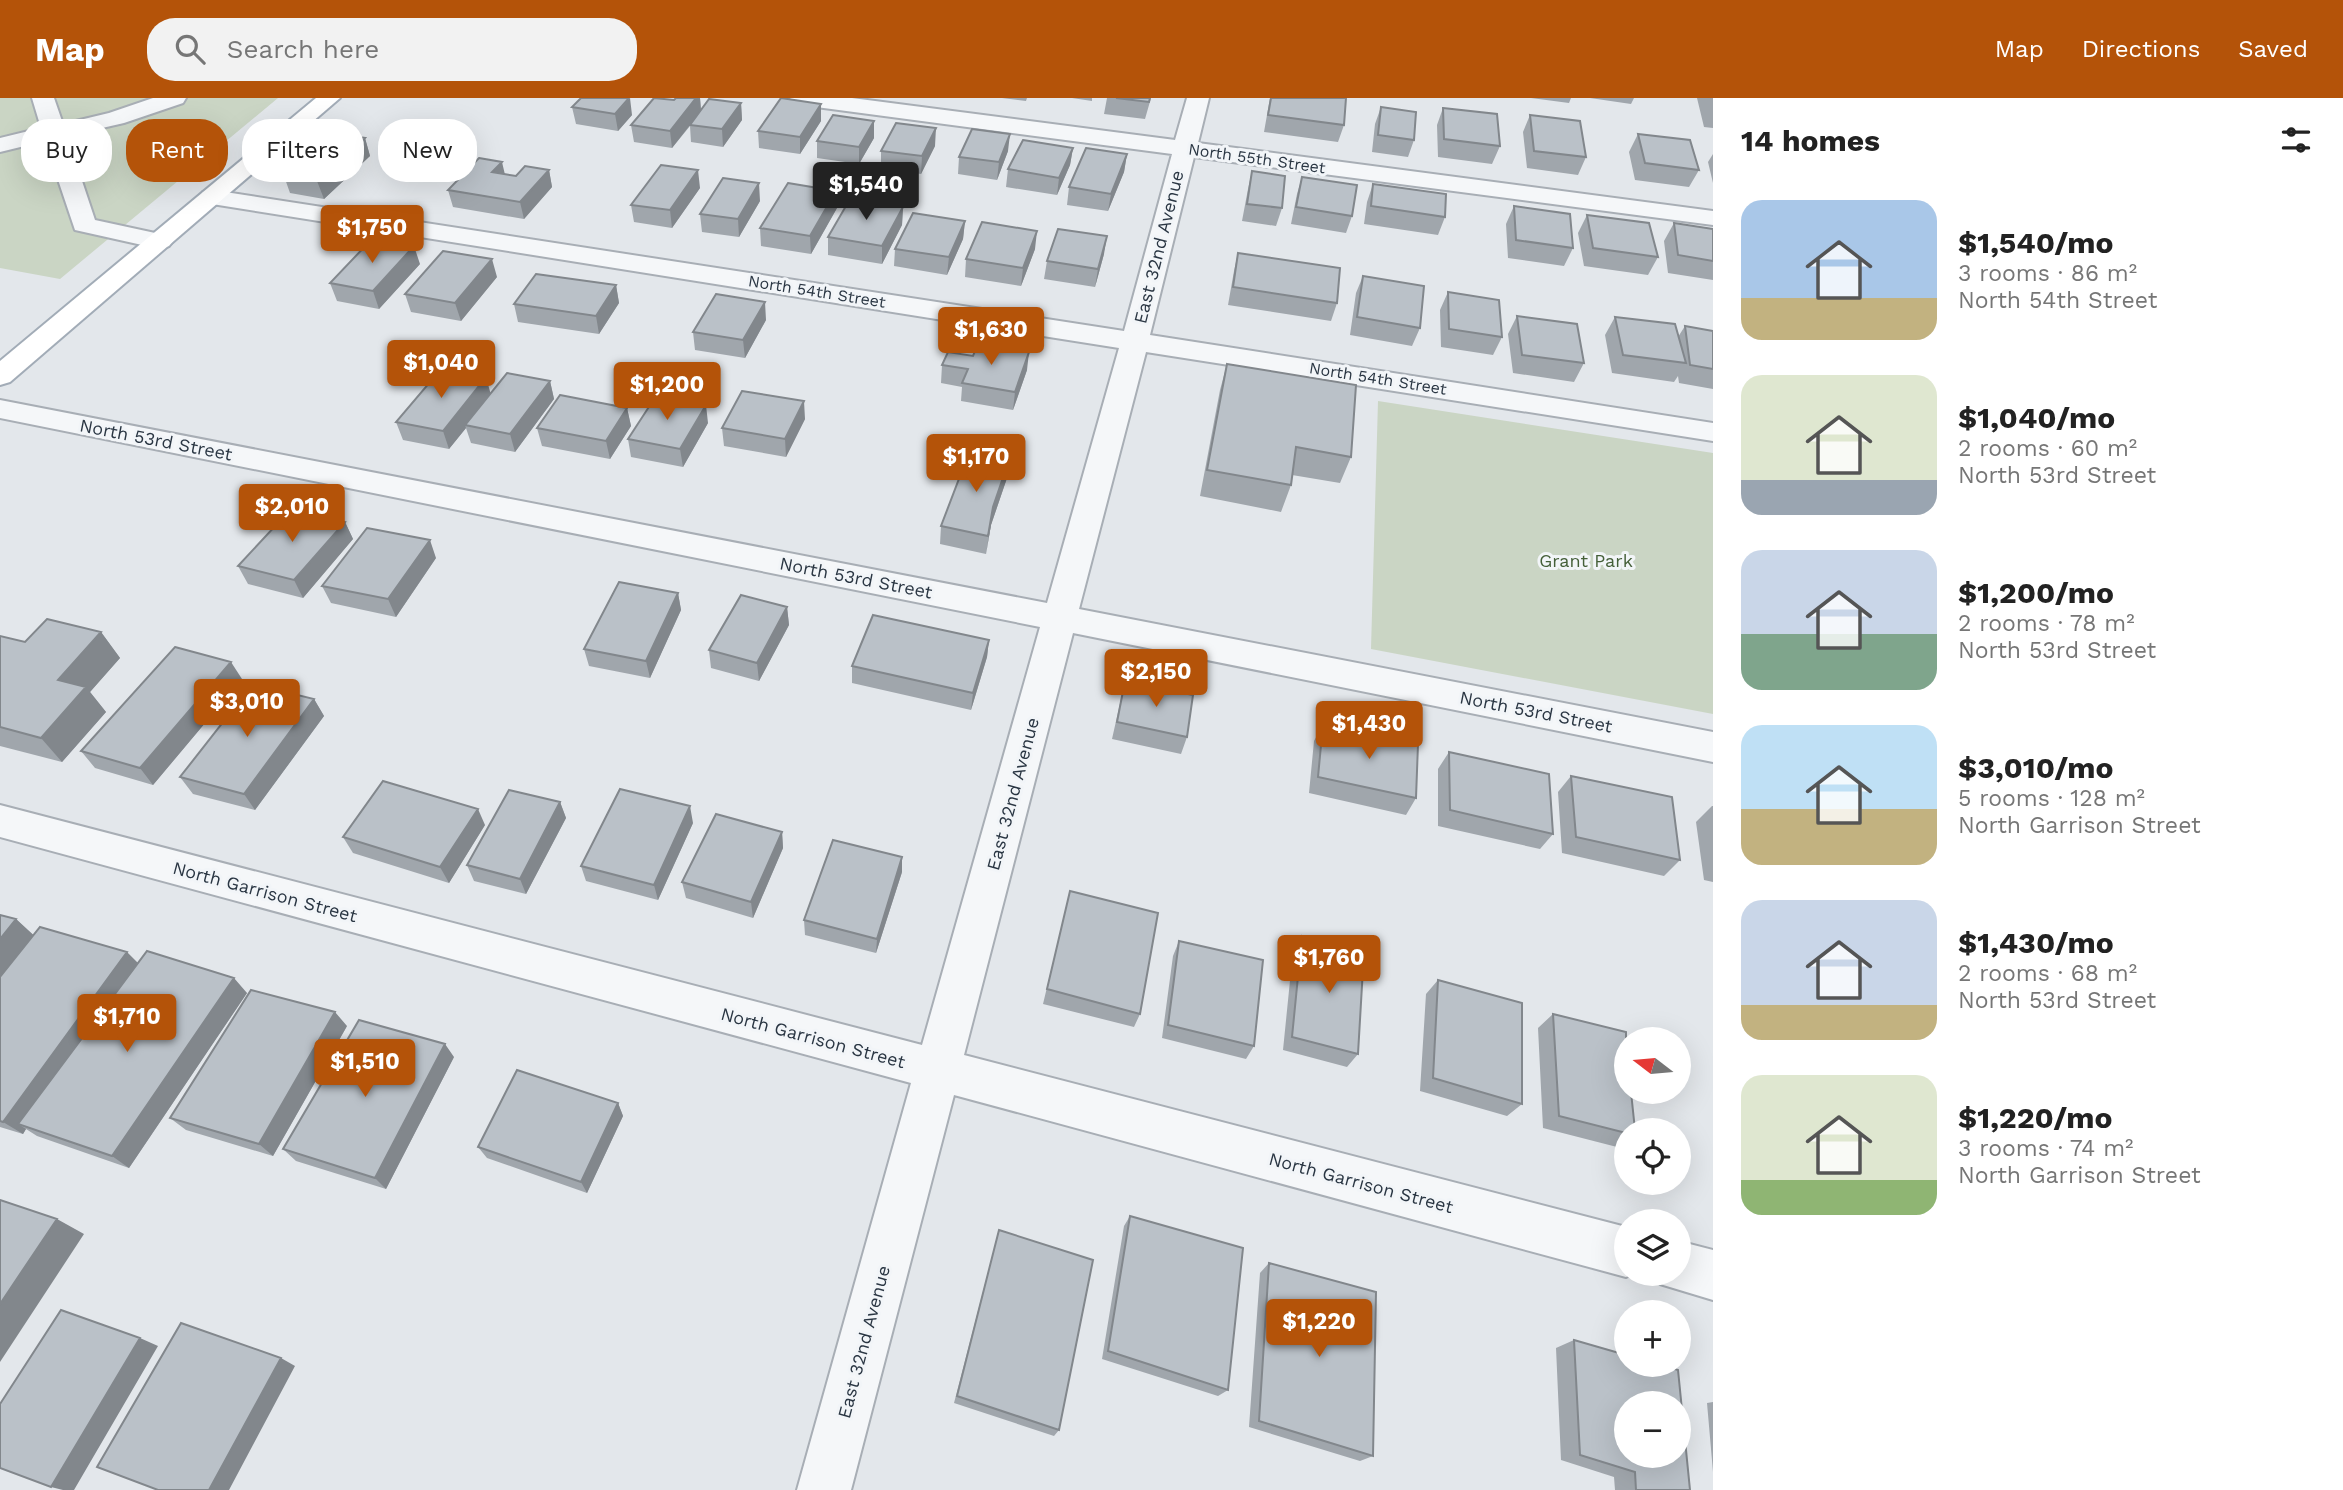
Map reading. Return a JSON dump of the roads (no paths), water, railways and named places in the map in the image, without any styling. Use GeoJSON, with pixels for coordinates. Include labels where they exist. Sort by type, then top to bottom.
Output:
{"type":"FeatureCollection","features":[{"type":"Feature","properties":{"kind":"main road"},"geometry":{"type":"LineString","coordinates":[[0,376],[329,98]]}},
{"type":"Feature","properties":{"kind":"street"},"geometry":{"type":"LineString","coordinates":[[43,98],[50,119]]}},
{"type":"Feature","properties":{"kind":"street"},"geometry":{"type":"LineString","coordinates":[[109,119],[176,98]]}},
{"type":"Feature","properties":{"kind":"street","name":"North 55th Street"},"geometry":{"type":"LineString","coordinates":[[801,98],[1713,218]]}},
{"type":"Feature","properties":{"kind":"street","name":"East 32nd Avenue"},"geometry":{"type":"LineString","coordinates":[[824,1490],[1198,98]]}},
{"type":"Feature","properties":{"kind":"street"},"geometry":{"type":"LineString","coordinates":[[0,145],[21,140]]}},
{"type":"Feature","properties":{"kind":"street"},"geometry":{"type":"LineString","coordinates":[[70,182],[84,225],[160,241]]}},
{"type":"Feature","properties":{"kind":"street","name":"North 54th Street"},"geometry":{"type":"LineString","coordinates":[[212,197],[1713,432]]}},
{"type":"Feature","properties":{"kind":"street","name":"North 53rd Street"},"geometry":{"type":"LineString","coordinates":[[0,409],[1713,747]]}},
{"type":"Feature","properties":{"kind":"street","name":"North Garrison Street"},"geometry":{"type":"LineString","coordinates":[[0,821],[1614,1249]]}},
{"type":"Feature","properties":{"kind":"street"},"geometry":{"type":"LineString","coordinates":[[1691,1269],[1713,1275]]}},
{"type":"Feature","properties":{"kind":"park label","name":"Grant Park"},"geometry":{"type":"Point","coordinates":[1586,561]}}]}
